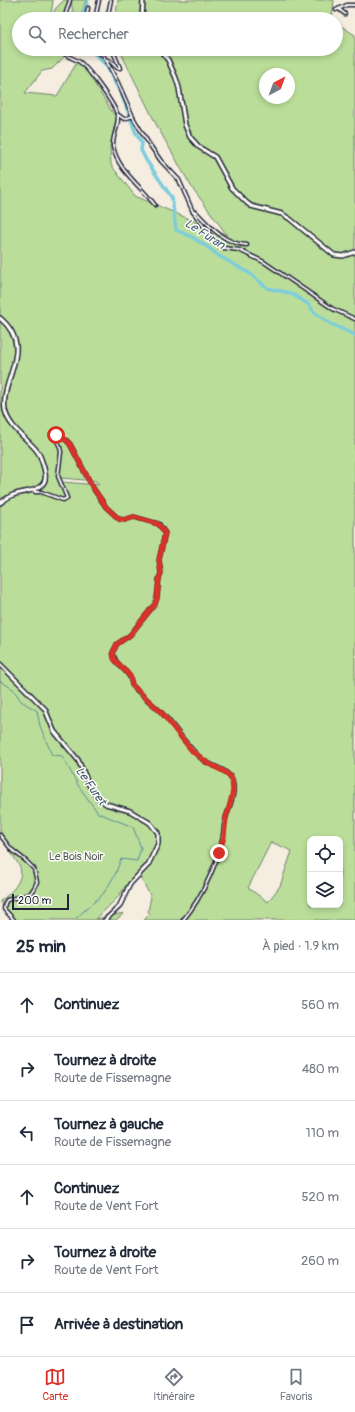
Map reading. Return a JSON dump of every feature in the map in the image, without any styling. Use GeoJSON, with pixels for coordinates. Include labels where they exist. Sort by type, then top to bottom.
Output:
{"type":"FeatureCollection","features":[{"type":"Feature","properties":{"kind":"main road"},"geometry":{"type":"LineString","coordinates":[[143,12],[144,0]]}},
{"type":"Feature","properties":{"kind":"main road"},"geometry":{"type":"LineString","coordinates":[[165,56],[176,78],[185,124],[190,137],[199,146],[216,157],[232,188],[252,206],[282,214],[290,219],[334,255],[343,256],[355,252]]}},
{"type":"Feature","properties":{"kind":"main road"},"geometry":{"type":"LineString","coordinates":[[0,318],[12,334],[16,349],[15,362],[6,396],[5,410],[11,424],[35,449],[40,457],[46,477],[43,484],[39,488],[15,494],[0,503]]}},
{"type":"Feature","properties":{"kind":"main road"},"geometry":{"type":"LineString","coordinates":[[0,664],[45,709],[54,731],[78,760],[96,796],[106,804],[130,811],[150,823],[158,833],[158,844],[148,865],[130,884],[119,906],[104,920]]}},
{"type":"Feature","properties":{"kind":"street"},"geometry":{"type":"LineString","coordinates":[[66,12],[70,0]]}},
{"type":"Feature","properties":{"kind":"street"},"geometry":{"type":"LineString","coordinates":[[96,12],[99,0]]}},
{"type":"Feature","properties":{"kind":"street"},"geometry":{"type":"LineString","coordinates":[[108,12],[111,0]]}},
{"type":"Feature","properties":{"kind":"street"},"geometry":{"type":"LineString","coordinates":[[342,12],[337,9],[347,5],[355,5]]}},
{"type":"Feature","properties":{"kind":"street"},"geometry":{"type":"LineString","coordinates":[[87,12],[88,8]]}},
{"type":"Feature","properties":{"kind":"street"},"geometry":{"type":"LineString","coordinates":[[68,56],[80,62],[99,84],[117,114],[124,119],[133,117]]}},
{"type":"Feature","properties":{"kind":"street"},"geometry":{"type":"LineString","coordinates":[[104,56],[126,98],[133,117],[157,156],[178,180],[194,212],[205,229],[221,247],[239,250],[264,262],[333,309],[355,319]]}},
{"type":"Feature","properties":{"kind":"street"},"geometry":{"type":"LineString","coordinates":[[107,60],[109,60],[117,68],[120,68],[115,56]]}},
{"type":"Feature","properties":{"kind":"street"},"geometry":{"type":"LineString","coordinates":[[117,114],[113,144],[116,157],[155,205]]}},
{"type":"Feature","properties":{"kind":"street"},"geometry":{"type":"LineString","coordinates":[[194,212],[196,212],[206,223],[225,238],[239,244],[248,245]]}},
{"type":"Feature","properties":{"kind":"street"},"geometry":{"type":"LineString","coordinates":[[34,490],[35,492],[41,492],[63,500],[67,498],[58,476],[61,452],[55,437],[57,434],[70,444],[93,488],[106,507],[119,519],[124,520],[134,517],[158,524],[165,533],[159,560],[161,573],[155,604],[130,635],[117,644],[113,652],[114,659],[130,676],[132,685],[161,712],[192,751],[209,764],[217,767],[229,775],[233,786],[231,803],[225,821],[224,837],[219,853],[202,893],[183,920]]}},
{"type":"Feature","properties":{"kind":"street"},"geometry":{"type":"LineString","coordinates":[[0,835],[11,849],[34,869],[37,882],[30,894],[7,900],[5,903],[4,909],[14,920]]}},
{"type":"Feature","properties":{"kind":"green space","name":"Le Bois Noir"},"geometry":{"type":"Polygon","coordinates":[[[0,0],[53,0],[51,12],[12,12],[12,56],[64,57],[52,69],[42,71],[25,93],[57,96],[79,59],[116,118],[110,147],[111,165],[135,196],[227,235],[191,186],[157,126],[122,56],[343,56],[343,27],[355,35],[355,920],[144,920],[150,914],[148,911],[151,897],[138,873],[127,884],[118,897],[96,919],[124,913],[116,920],[15,920],[0,901],[12,891],[18,882],[21,872],[20,867],[0,837],[0,0]],[[61,478],[62,482],[99,485],[96,481],[61,478]],[[271,842],[248,888],[268,902],[280,886],[292,851],[271,842]]]}},
{"type":"Feature","properties":{"kind":"green space"},"geometry":{"type":"Polygon","coordinates":[[[64,0],[69,0],[65,12],[54,12],[64,0]]]}},
{"type":"Feature","properties":{"kind":"green space"},"geometry":{"type":"Polygon","coordinates":[[[71,0],[86,0],[82,12],[73,12],[71,0]]]}},
{"type":"Feature","properties":{"kind":"green space"},"geometry":{"type":"Polygon","coordinates":[[[118,0],[334,0],[333,12],[116,12],[118,0]]]}},
{"type":"Feature","properties":{"kind":"waterway","name":"Le Furan"},"geometry":{"type":"LineString","coordinates":[[84,12],[88,0]]}},
{"type":"Feature","properties":{"kind":"waterway","name":"Le Furan"},"geometry":{"type":"LineString","coordinates":[[97,56],[106,65],[123,98],[135,131],[142,143],[141,150],[146,160],[172,198],[176,230],[192,237],[219,256],[249,273],[267,288],[290,293],[308,304],[315,313],[331,324],[355,335]]}},
{"type":"Feature","properties":{"kind":"waterway","name":"Le Furet"},"geometry":{"type":"LineString","coordinates":[[0,681],[13,689],[21,701],[37,711],[40,726],[52,755],[62,756],[78,785],[98,813],[133,827],[141,848],[137,861],[121,859],[115,875],[103,894],[74,920]]}},
{"type":"Feature","properties":{"kind":"route"},"geometry":{"type":"LineString","coordinates":[[56,435],[57,434],[70,444],[93,488],[106,507],[119,519],[124,520],[134,517],[145,520],[158,524],[165,533],[159,560],[161,573],[155,604],[130,635],[117,644],[113,652],[114,659],[130,676],[132,685],[161,712],[192,751],[209,764],[217,767],[229,775],[232,780],[233,791],[231,803],[226,816],[224,837],[219,853]]}}]}
